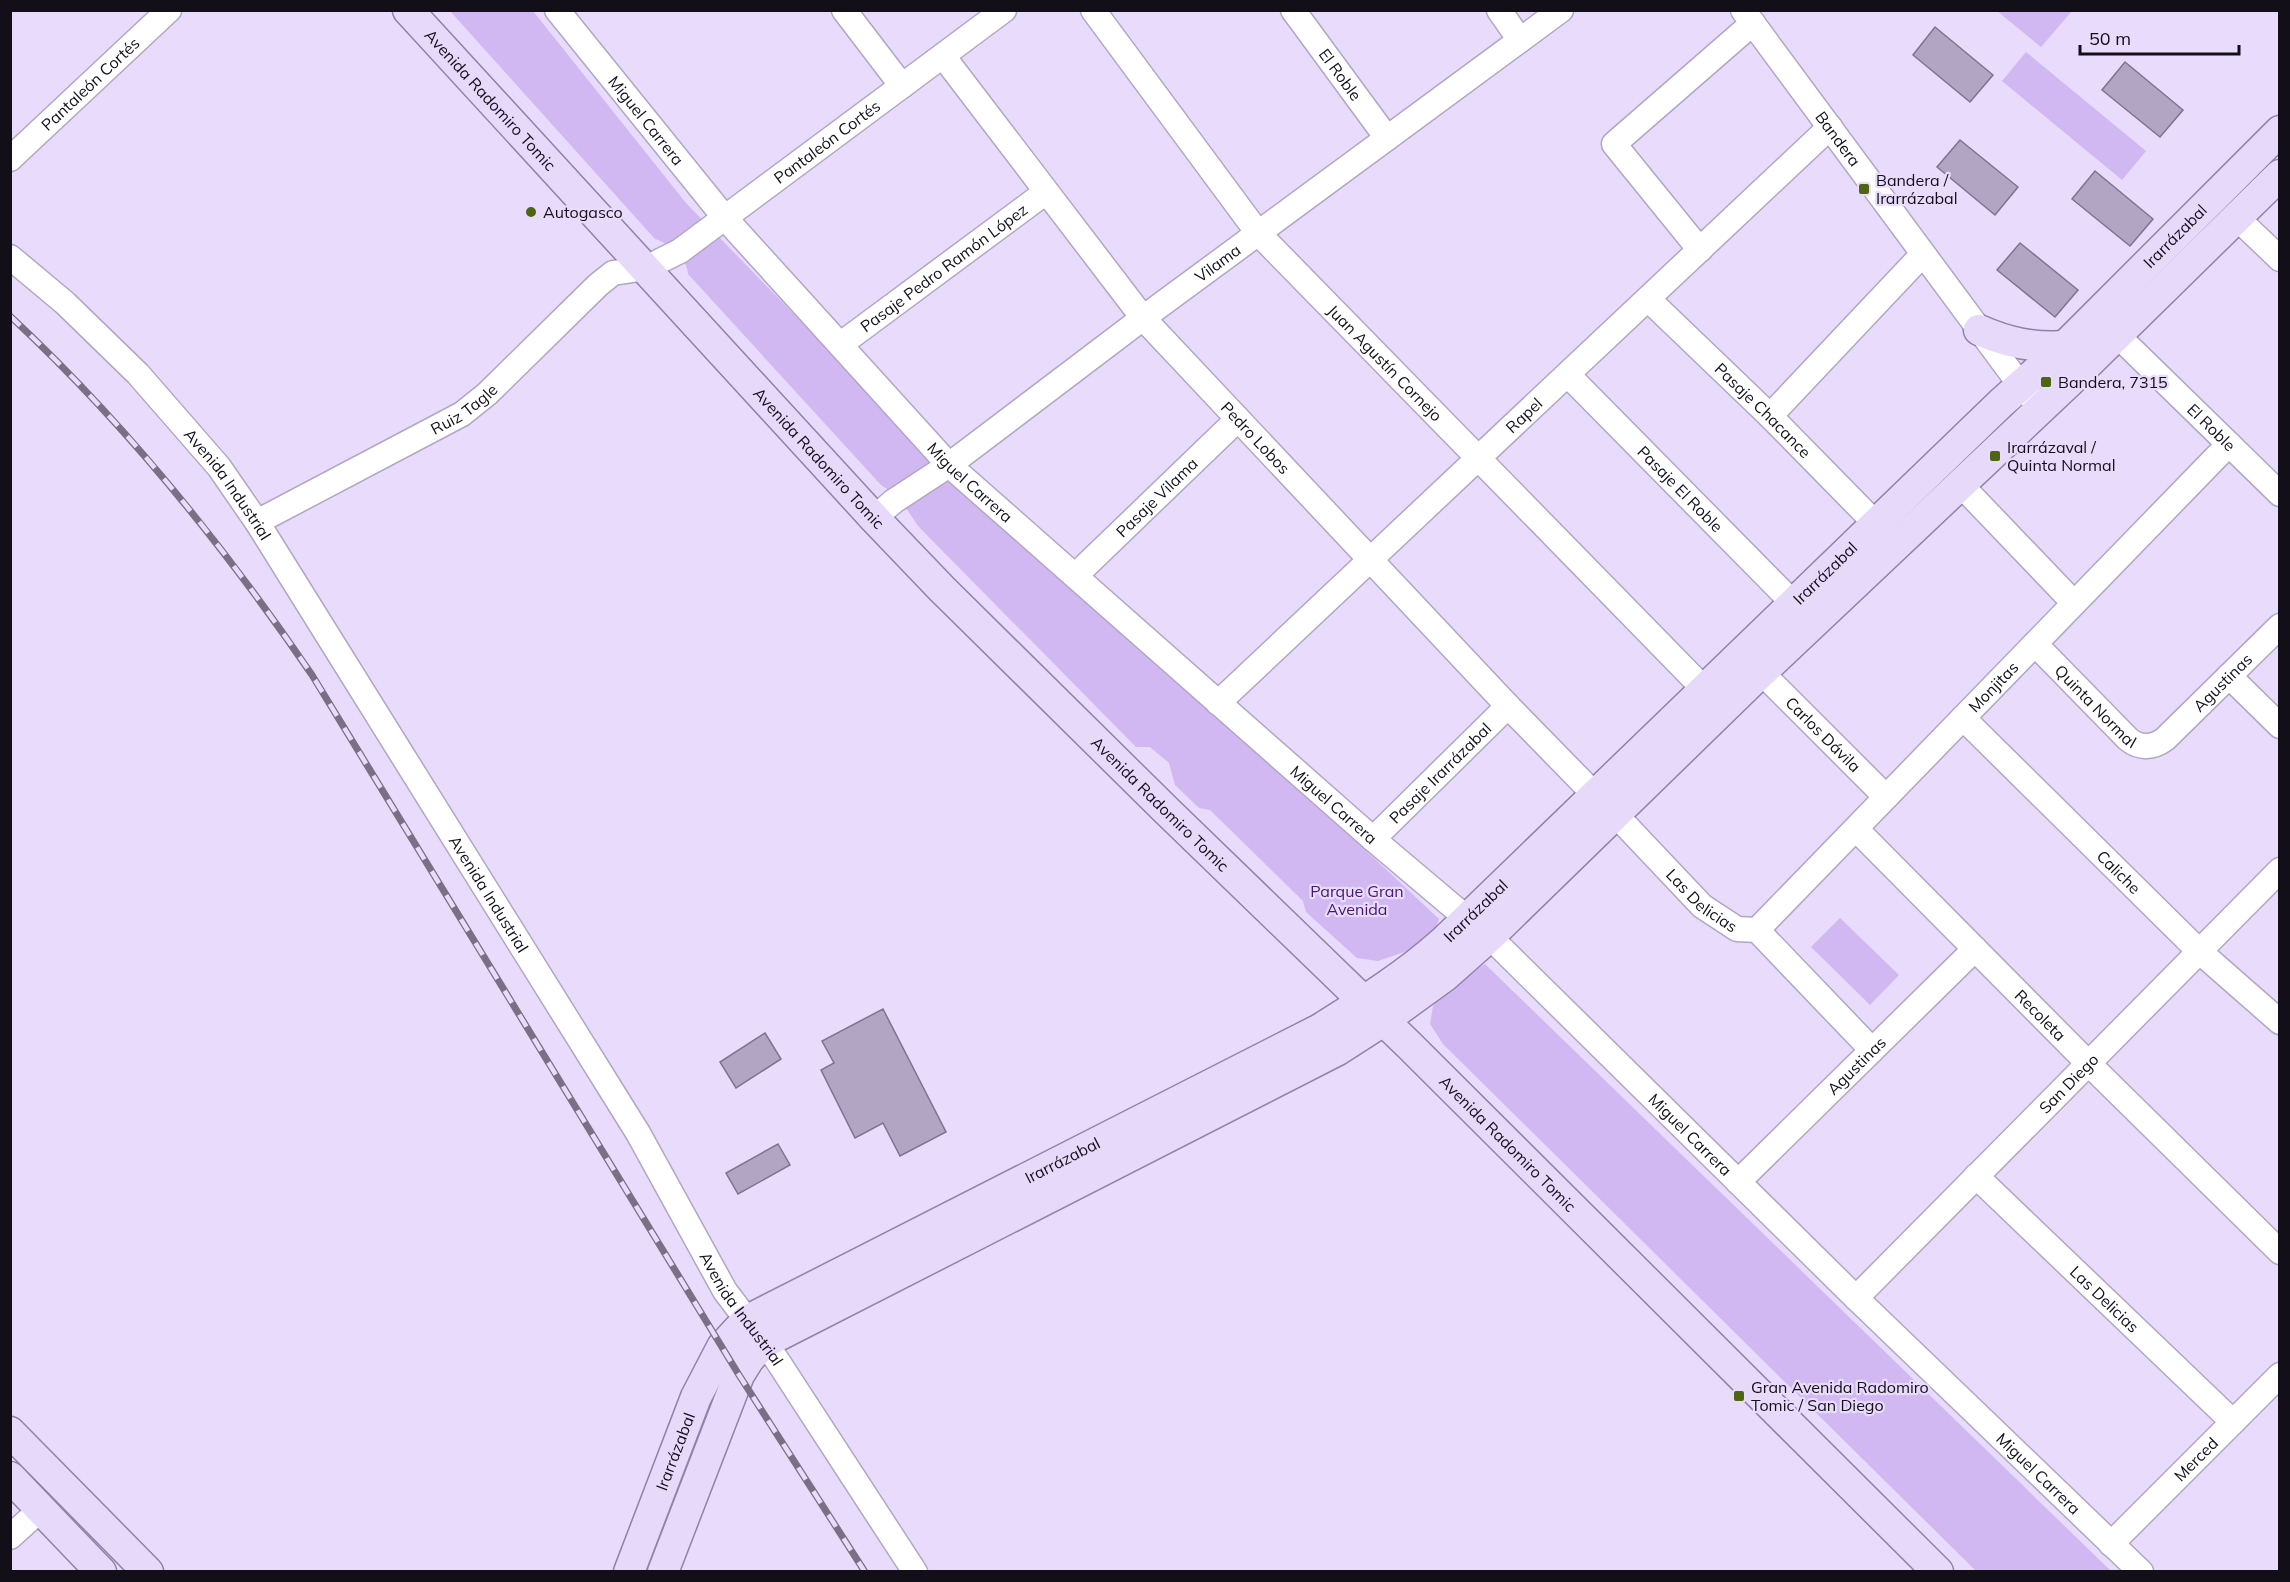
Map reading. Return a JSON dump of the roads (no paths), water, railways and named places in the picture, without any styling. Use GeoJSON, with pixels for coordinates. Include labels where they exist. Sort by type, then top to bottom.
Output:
{"type":"FeatureCollection","features":[{"type":"Feature","properties":{"kind":"main road","name":"Avenida Radomiro Tomic"},"geometry":{"type":"LineString","coordinates":[[408,10],[874,518],[967,614],[1373,1012],[1938,1572]]}},
{"type":"Feature","properties":{"kind":"main road","name":"Irarrázabal"},"geometry":{"type":"LineString","coordinates":[[1605,805],[1705,690],[1876,524],[2065,346],[2280,131]]}},
{"type":"Feature","properties":{"kind":"main road","name":"Irarrázabal"},"geometry":{"type":"LineString","coordinates":[[629,1572],[696,1397],[722,1347],[1338,1050],[1373,1012],[1446,976],[1478,928],[1605,805],[1761,672],[1960,485],[2280,175]]}},
{"type":"Feature","properties":{"kind":"main road"},"geometry":{"type":"LineString","coordinates":[[1979,330],[2029,346],[2065,346]]}},
{"type":"Feature","properties":{"kind":"main road","name":"Irarrázabal"},"geometry":{"type":"LineString","coordinates":[[663,1572],[739,1375],[748,1359],[755,1332]]}},
{"type":"Feature","properties":{"kind":"main road"},"geometry":{"type":"LineString","coordinates":[[10,1432],[119,1557],[148,1572]]}},
{"type":"Feature","properties":{"kind":"main road"},"geometry":{"type":"LineString","coordinates":[[10,1477],[101,1572]]}},
{"type":"Feature","properties":{"kind":"main road"},"geometry":{"type":"LineString","coordinates":[[79,1549],[119,1557],[164,1572]]}},
{"type":"Feature","properties":{"kind":"street","name":"Pantaleón Cortés"},"geometry":{"type":"LineString","coordinates":[[10,159],[169,10]]}},
{"type":"Feature","properties":{"kind":"street","name":"Miguel Carrera"},"geometry":{"type":"LineString","coordinates":[[557,10],[725,218],[949,465],[1372,839],[1478,928],[1856,1298],[2141,1572]]}},
{"type":"Feature","properties":{"kind":"street"},"geometry":{"type":"LineString","coordinates":[[844,10],[902,86]]}},
{"type":"Feature","properties":{"kind":"street","name":"Pantaleón Cortés"},"geometry":{"type":"LineString","coordinates":[[646,268],[680,251],[1004,10]]}},
{"type":"Feature","properties":{"kind":"street","name":"Juan Agustín Cornejo"},"geometry":{"type":"LineString","coordinates":[[1093,10],[1258,233],[1705,690]]}},
{"type":"Feature","properties":{"kind":"street","name":"El Roble"},"geometry":{"type":"LineString","coordinates":[[1293,10],[1388,138]]}},
{"type":"Feature","properties":{"kind":"street"},"geometry":{"type":"LineString","coordinates":[[1499,10],[1520,40]]}},
{"type":"Feature","properties":{"kind":"street","name":"Vilama"},"geometry":{"type":"LineString","coordinates":[[874,518],[894,501],[949,465],[1143,318],[1561,10]]}},
{"type":"Feature","properties":{"kind":"street","name":"Bandera"},"geometry":{"type":"LineString","coordinates":[[1700,250],[1614,144],[1748,17],[2021,386],[2041,407]]}},
{"type":"Feature","properties":{"kind":"street","name":"Pedro Lobos"},"geometry":{"type":"LineString","coordinates":[[943,56],[1143,318],[1508,706],[1605,805]]}},
{"type":"Feature","properties":{"kind":"street","name":"Rapel"},"geometry":{"type":"LineString","coordinates":[[1218,703],[1830,127]]}},
{"type":"Feature","properties":{"kind":"street","name":"Pasaje Pedro Ramón López"},"geometry":{"type":"LineString","coordinates":[[841,344],[1046,192]]}},
{"type":"Feature","properties":{"kind":"street"},"geometry":{"type":"LineString","coordinates":[[2237,218],[2280,259]]}},
{"type":"Feature","properties":{"kind":"street"},"geometry":{"type":"LineString","coordinates":[[1770,416],[1923,254]]}},
{"type":"Feature","properties":{"kind":"street","name":"Avenida Industrial"},"geometry":{"type":"LineString","coordinates":[[10,257],[65,303],[138,374],[219,467],[257,522],[638,1133],[725,1291],[775,1357],[915,1572]]}},
{"type":"Feature","properties":{"kind":"street","name":"Ruiz Tagle"},"geometry":{"type":"LineString","coordinates":[[257,522],[462,414],[488,394],[598,285],[613,273],[646,268]]}},
{"type":"Feature","properties":{"kind":"street","name":"Pasaje Chacance"},"geometry":{"type":"LineString","coordinates":[[1647,300],[1770,416],[1876,524]]}},
{"type":"Feature","properties":{"kind":"street","name":"El Roble"},"geometry":{"type":"LineString","coordinates":[[2117,334],[2280,494]]}},
{"type":"Feature","properties":{"kind":"street","name":"Pasaje El Roble"},"geometry":{"type":"LineString","coordinates":[[1568,375],[1794,604]]}},
{"type":"Feature","properties":{"kind":"street","name":"Pasaje Vilama"},"geometry":{"type":"LineString","coordinates":[[1076,575],[1238,419]]}},
{"type":"Feature","properties":{"kind":"street","name":"Monjitas"},"geometry":{"type":"LineString","coordinates":[[1757,930],[2229,444]]}},
{"type":"Feature","properties":{"kind":"street"},"geometry":{"type":"LineString","coordinates":[[1960,485],[2074,603]]}},
{"type":"Feature","properties":{"kind":"street","name":"Agustinas"},"geometry":{"type":"LineString","coordinates":[[2165,739],[2280,626]]}},
{"type":"Feature","properties":{"kind":"street","name":"Quinta Normal"},"geometry":{"type":"LineString","coordinates":[[2035,644],[2133,744],[2153,746],[2165,739]]}},
{"type":"Feature","properties":{"kind":"street","name":"Carlos Dávila"},"geometry":{"type":"LineString","coordinates":[[1761,672],[1886,797]]}},
{"type":"Feature","properties":{"kind":"street"},"geometry":{"type":"LineString","coordinates":[[2229,676],[2280,726]]}},
{"type":"Feature","properties":{"kind":"street","name":"Pasaje Irarrázabal"},"geometry":{"type":"LineString","coordinates":[[1372,839],[1508,706]]}},
{"type":"Feature","properties":{"kind":"street","name":"Caliche"},"geometry":{"type":"LineString","coordinates":[[1963,718],[2199,951],[2280,1022]]}},
{"type":"Feature","properties":{"kind":"street","name":"Las Delicias"},"geometry":{"type":"LineString","coordinates":[[1605,805],[1702,906],[1737,929],[1757,930],[1872,1050]]}},
{"type":"Feature","properties":{"kind":"street","name":"Recoleta"},"geometry":{"type":"LineString","coordinates":[[1856,829],[2088,1063],[2280,1252]]}},
{"type":"Feature","properties":{"kind":"street","name":"San Diego"},"geometry":{"type":"LineString","coordinates":[[1856,1298],[2280,870]]}},
{"type":"Feature","properties":{"kind":"street","name":"Agustinas"},"geometry":{"type":"LineString","coordinates":[[1738,1182],[1975,949]]}},
{"type":"Feature","properties":{"kind":"street","name":"Las Delicias"},"geometry":{"type":"LineString","coordinates":[[1976,1176],[2233,1422]]}},
{"type":"Feature","properties":{"kind":"street","name":"Merced"},"geometry":{"type":"LineString","coordinates":[[2111,1544],[2280,1375]]}},
{"type":"Feature","properties":{"kind":"street"},"geometry":{"type":"LineString","coordinates":[[10,1537],[41,1509]]}},
{"type":"Feature","properties":{"kind":"railway"},"geometry":{"type":"LineString","coordinates":[[10,316],[93,399],[171,487],[244,580],[312,675],[739,1375],[865,1572]]}},
{"type":"Feature","properties":{"kind":"place","name":"Bandera / Irarrázabal"},"geometry":{"type":"Point","coordinates":[1864,189]}},
{"type":"Feature","properties":{"kind":"place","name":"Autogasco"},"geometry":{"type":"Point","coordinates":[531,212]}},
{"type":"Feature","properties":{"kind":"place","name":"Bandera, 7315"},"geometry":{"type":"Point","coordinates":[2046,382]}},
{"type":"Feature","properties":{"kind":"place","name":"Irarrázaval / Quinta Normal"},"geometry":{"type":"Point","coordinates":[1995,456]}},
{"type":"Feature","properties":{"kind":"place","name":"Gran Avenida Radomiro Tomic / San Diego"},"geometry":{"type":"Point","coordinates":[1739,1396]}},
{"type":"Feature","properties":{"kind":"park label","name":"Parque Gran Avenida"},"geometry":{"type":"Point","coordinates":[1357,900]}}]}
